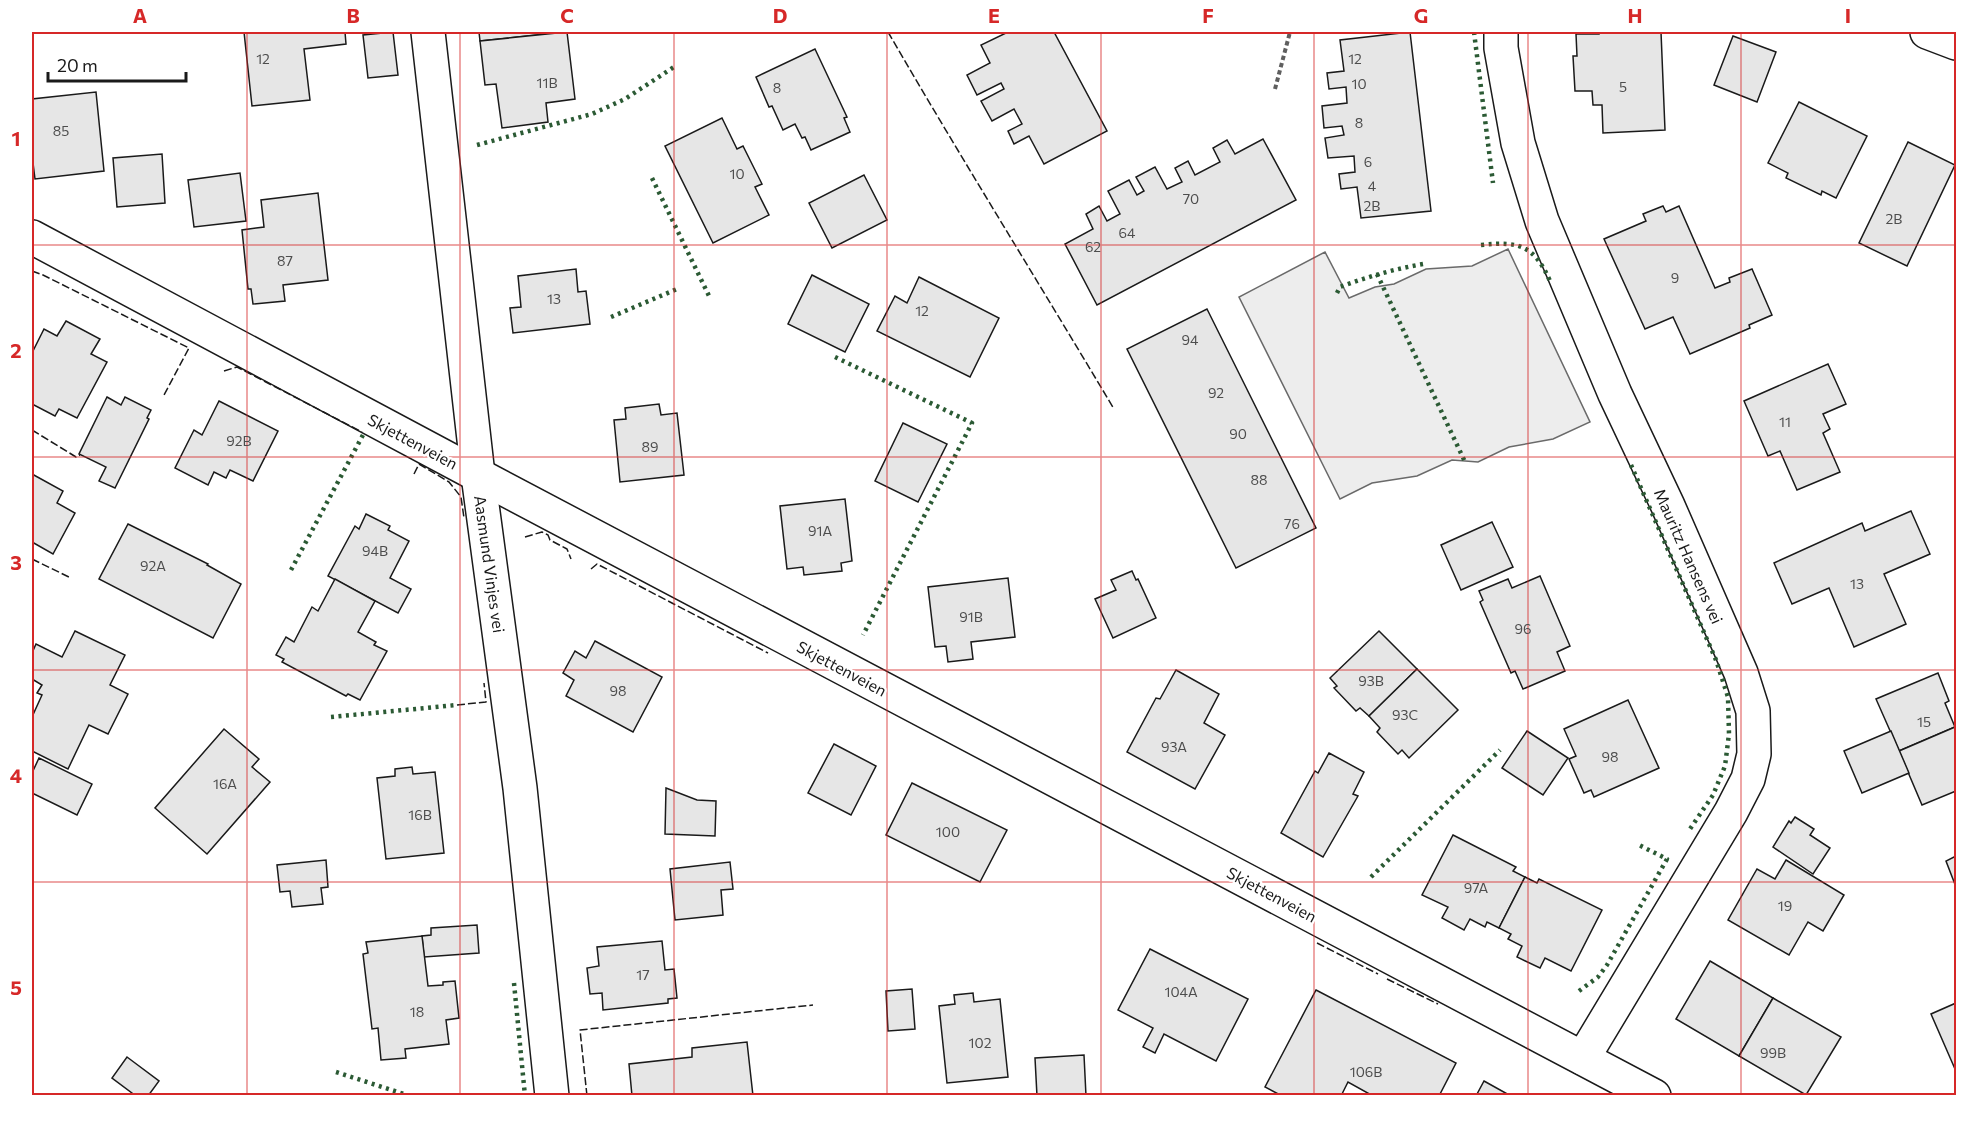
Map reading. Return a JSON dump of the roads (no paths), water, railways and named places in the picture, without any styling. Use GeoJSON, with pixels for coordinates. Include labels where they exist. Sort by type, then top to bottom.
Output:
{"type":"FeatureCollection","features":[{"type":"Feature","properties":{"kind":"street","name":"Aasmund Vinjes vei"},"geometry":{"type":"LineString","coordinates":[[428,32],[478,475],[520,788],[552,1095]]}},
{"type":"Feature","properties":{"kind":"street","name":"Mauritz Hansens vei"},"geometry":{"type":"LineString","coordinates":[[1500,32],[1518,143],[1542,220],[1615,394],[1668,506],[1741,673],[1753,711],[1754,754],[1748,779],[1731,812],[1583,1058]]}},
{"type":"Feature","properties":{"kind":"street"},"geometry":{"type":"LineString","coordinates":[[1927,32],[1956,43]]}},
{"type":"Feature","properties":{"kind":"street","name":"Skjettenveien"},"geometry":{"type":"LineString","coordinates":[[32,237],[478,475],[1654,1095]]}}]}
